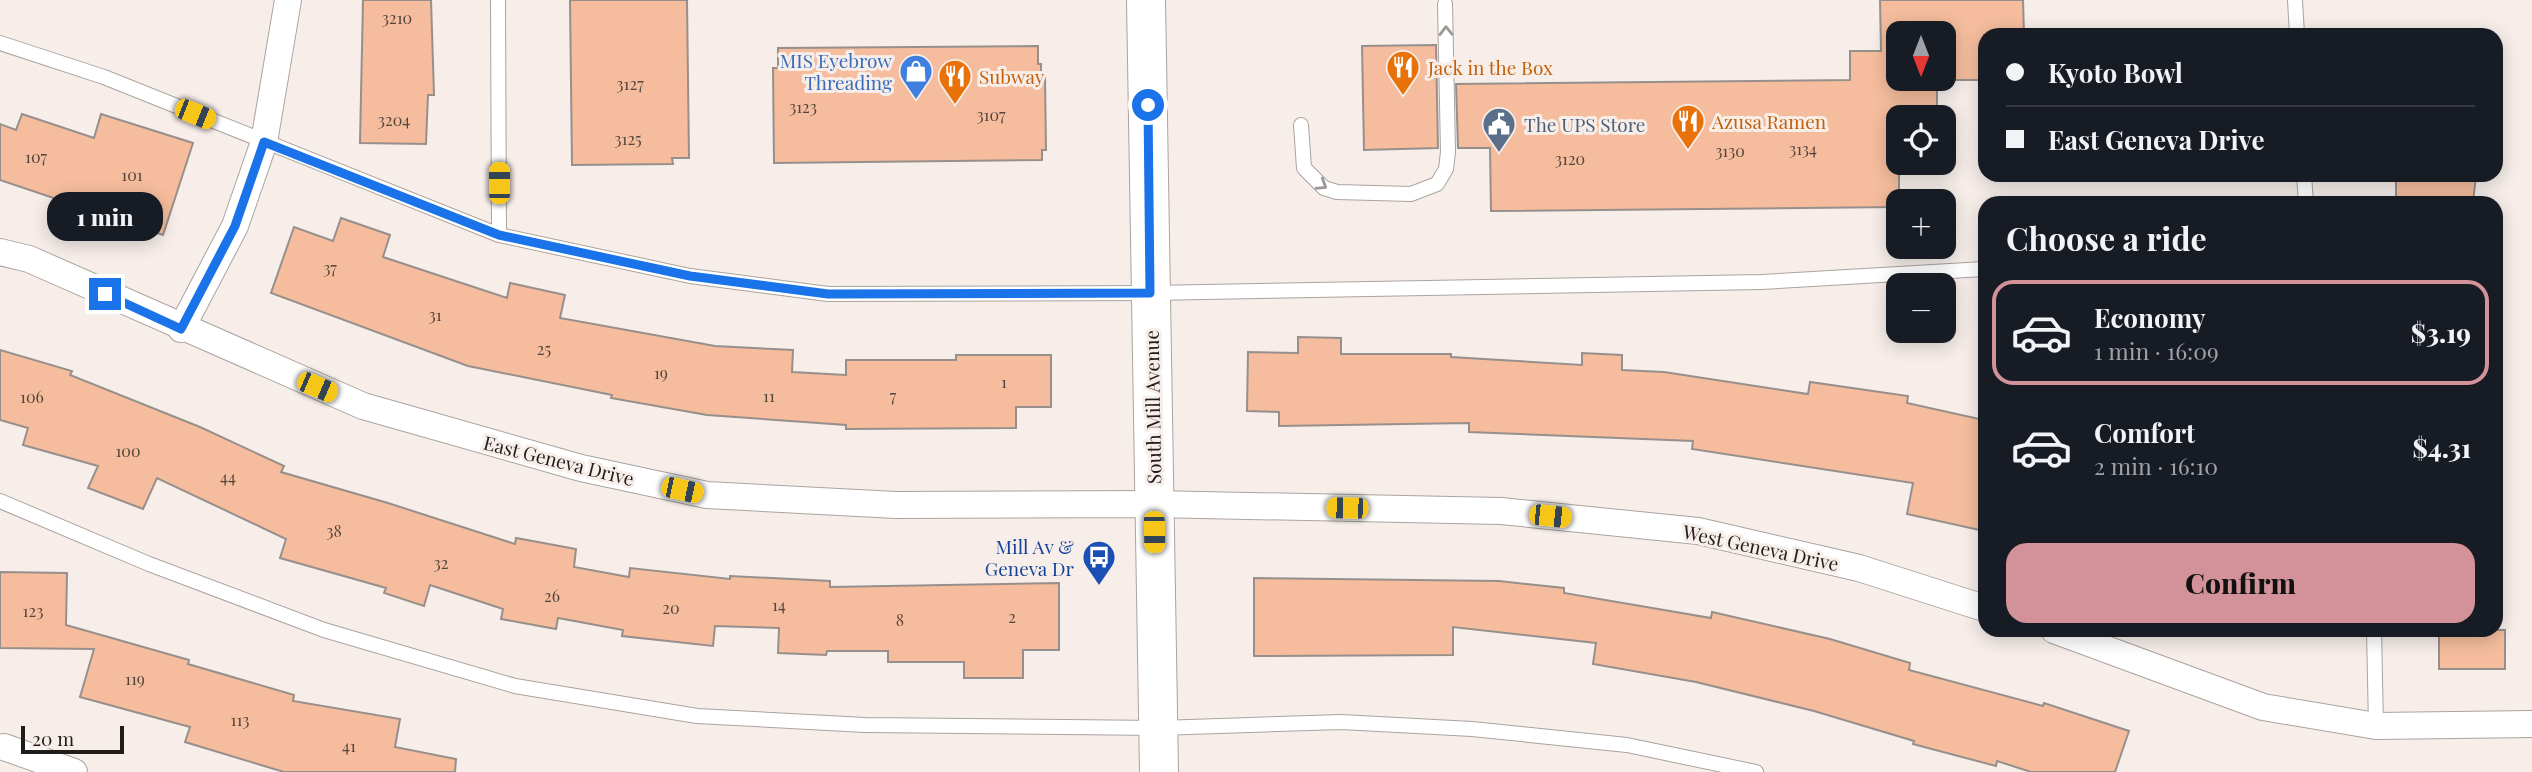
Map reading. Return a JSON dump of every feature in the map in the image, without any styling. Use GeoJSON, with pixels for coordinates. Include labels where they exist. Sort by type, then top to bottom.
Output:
{"type":"FeatureCollection","features":[{"type":"Feature","properties":{"kind":"main road","name":"South Mill Avenue"},"geometry":{"type":"LineString","coordinates":[[1146,0],[1159,772]]}},
{"type":"Feature","properties":{"kind":"street"},"geometry":{"type":"LineString","coordinates":[[181,329],[235,226],[264,142],[288,0]]}},
{"type":"Feature","properties":{"kind":"street","name":"East Geneva Drive"},"geometry":{"type":"LineString","coordinates":[[0,252],[29,259],[181,329],[363,406],[581,468],[707,495],[895,505],[1153,504]]}},
{"type":"Feature","properties":{"kind":"street","name":"West Geneva Drive"},"geometry":{"type":"LineString","coordinates":[[1153,504],[1501,510],[1698,531],[1859,568],[1978,606]]}},
{"type":"Feature","properties":{"kind":"street"},"geometry":{"type":"LineString","coordinates":[[2080,637],[2263,707],[2376,726],[2532,724]]}},
{"type":"Feature","properties":{"kind":"street"},"geometry":{"type":"LineString","coordinates":[[4,747],[74,772]]}},
{"type":"Feature","properties":{"kind":"lane"},"geometry":{"type":"LineString","coordinates":[[498,0],[499,235]]}},
{"type":"Feature","properties":{"kind":"lane"},"geometry":{"type":"LineString","coordinates":[[2295,0],[2297,28]]}},
{"type":"Feature","properties":{"kind":"lane"},"geometry":{"type":"LineString","coordinates":[[1301,125],[1304,168],[1324,188],[1337,192],[1411,194],[1437,184],[1446,169],[1448,152],[1445,4]]}},
{"type":"Feature","properties":{"kind":"lane"},"geometry":{"type":"LineString","coordinates":[[0,43],[104,78],[499,235],[690,276],[828,294],[1150,293],[1761,282],[1978,270]]}},
{"type":"Feature","properties":{"kind":"lane"},"geometry":{"type":"LineString","coordinates":[[0,501],[149,564],[324,629],[516,686],[697,716],[865,724],[1159,728],[1341,722],[1472,729],[1627,745],[1756,772]]}},
{"type":"Feature","properties":{"kind":"lane"},"geometry":{"type":"LineString","coordinates":[[2374,637],[2376,726]]}},
{"type":"Feature","properties":{"kind":"building"},"geometry":{"type":"Polygon","coordinates":[[[363,0],[431,0],[434,95],[428,95],[426,144],[360,143],[363,0]]]}},
{"type":"Feature","properties":{"kind":"building"},"geometry":{"type":"Polygon","coordinates":[[[570,0],[687,0],[689,158],[672,158],[673,164],[572,165],[570,0]]]}},
{"type":"Feature","properties":{"kind":"building"},"geometry":{"type":"Polygon","coordinates":[[[1880,0],[2023,0],[2024,28],[1978,28],[1978,80],[1956,80],[1956,21],[1886,21],[1886,91],[1937,91],[1937,105],[1886,105],[1886,175],[1899,175],[1899,189],[1886,189],[1886,207],[1491,211],[1490,148],[1458,148],[1456,84],[1850,80],[1850,51],[1881,51],[1880,0]]]}},
{"type":"Feature","properties":{"kind":"building","name":"Jack in the Box"},"geometry":{"type":"Polygon","coordinates":[[[1436,45],[1438,148],[1364,150],[1362,46],[1436,45]]]}},
{"type":"Feature","properties":{"kind":"building"},"geometry":{"type":"Polygon","coordinates":[[[1038,46],[1038,64],[1041,64],[1041,76],[1045,76],[1046,150],[1042,150],[1042,160],[774,163],[773,68],[778,68],[778,48],[1038,46]]]}},
{"type":"Feature","properties":{"kind":"building"},"geometry":{"type":"Polygon","coordinates":[[[22,114],[94,138],[101,114],[193,143],[163,235],[0,180],[0,124],[16,130],[22,114]]]}},
{"type":"Feature","properties":{"kind":"building"},"geometry":{"type":"Polygon","coordinates":[[[2396,182],[2475,182],[2474,196],[2396,196],[2396,182]]]}},
{"type":"Feature","properties":{"kind":"building"},"geometry":{"type":"Polygon","coordinates":[[[341,218],[390,235],[383,257],[507,298],[510,283],[565,295],[560,318],[715,346],[793,350],[792,372],[846,375],[846,360],[956,360],[956,355],[1051,355],[1051,407],[1016,407],[1016,428],[846,429],[846,425],[707,415],[611,398],[612,395],[468,366],[271,293],[294,227],[333,241],[341,218]]]}},
{"type":"Feature","properties":{"kind":"building"},"geometry":{"type":"Polygon","coordinates":[[[1298,337],[1341,338],[1341,354],[1451,354],[1451,357],[1582,365],[1582,353],[1622,355],[1622,370],[1664,372],[1808,394],[1810,382],[1908,396],[1907,403],[1978,419],[1978,530],[1907,514],[1913,483],[1692,449],[1693,441],[1469,432],[1469,423],[1279,426],[1279,412],[1247,411],[1248,352],[1298,353],[1298,337]]]}},
{"type":"Feature","properties":{"kind":"building"},"geometry":{"type":"Polygon","coordinates":[[[0,350],[72,371],[70,375],[200,427],[284,466],[281,472],[515,544],[516,538],[576,549],[574,567],[629,577],[630,568],[730,579],[730,576],[830,581],[830,587],[1059,583],[1059,650],[1023,650],[1023,678],[964,678],[964,662],[888,662],[888,651],[827,651],[826,655],[778,653],[779,628],[715,626],[713,646],[622,636],[623,630],[558,618],[556,629],[501,619],[503,609],[430,585],[424,606],[384,593],[386,588],[280,558],[286,539],[157,478],[143,509],[88,488],[98,466],[23,445],[28,428],[0,420],[0,350]]]}},
{"type":"Feature","properties":{"kind":"building"},"geometry":{"type":"Polygon","coordinates":[[[0,572],[67,573],[66,625],[189,660],[188,664],[294,695],[293,701],[400,719],[395,747],[456,759],[455,772],[284,772],[185,742],[190,727],[80,697],[94,649],[0,648],[0,572]]]}},
{"type":"Feature","properties":{"kind":"building"},"geometry":{"type":"Polygon","coordinates":[[[1254,578],[1499,581],[1564,588],[1564,593],[1711,618],[1712,612],[1830,639],[1910,663],[1909,670],[2043,706],[2044,703],[2129,731],[2115,772],[2031,772],[1997,761],[1996,766],[1913,744],[1914,741],[1814,711],[1696,682],[1593,664],[1596,643],[1453,627],[1453,655],[1254,656],[1254,578]]]}},
{"type":"Feature","properties":{"kind":"building"},"geometry":{"type":"Polygon","coordinates":[[[2505,630],[2505,669],[2439,669],[2439,637],[2503,637],[2505,630]]]}},
{"type":"Feature","properties":{"kind":"place","name":"Jack in the Box"},"geometry":{"type":"Point","coordinates":[1403,97]}},
{"type":"Feature","properties":{"kind":"place","name":"MIS Eyebrow Threading"},"geometry":{"type":"Point","coordinates":[916,101]}},
{"type":"Feature","properties":{"kind":"place","name":"Subway"},"geometry":{"type":"Point","coordinates":[955,106]}},
{"type":"Feature","properties":{"kind":"place","name":"Azusa Ramen"},"geometry":{"type":"Point","coordinates":[1688,151]}},
{"type":"Feature","properties":{"kind":"place","name":"The UPS Store"},"geometry":{"type":"Point","coordinates":[1499,154]}},
{"type":"Feature","properties":{"kind":"place","name":"Mill Av & Geneva Dr"},"geometry":{"type":"Point","coordinates":[1099,587]}},
{"type":"Feature","properties":{"kind":"route"},"geometry":{"type":"LineString","coordinates":[[105,294],[181,329],[235,226],[264,142],[499,235],[690,276],[828,294],[1150,293],[1148,105]]}}]}
